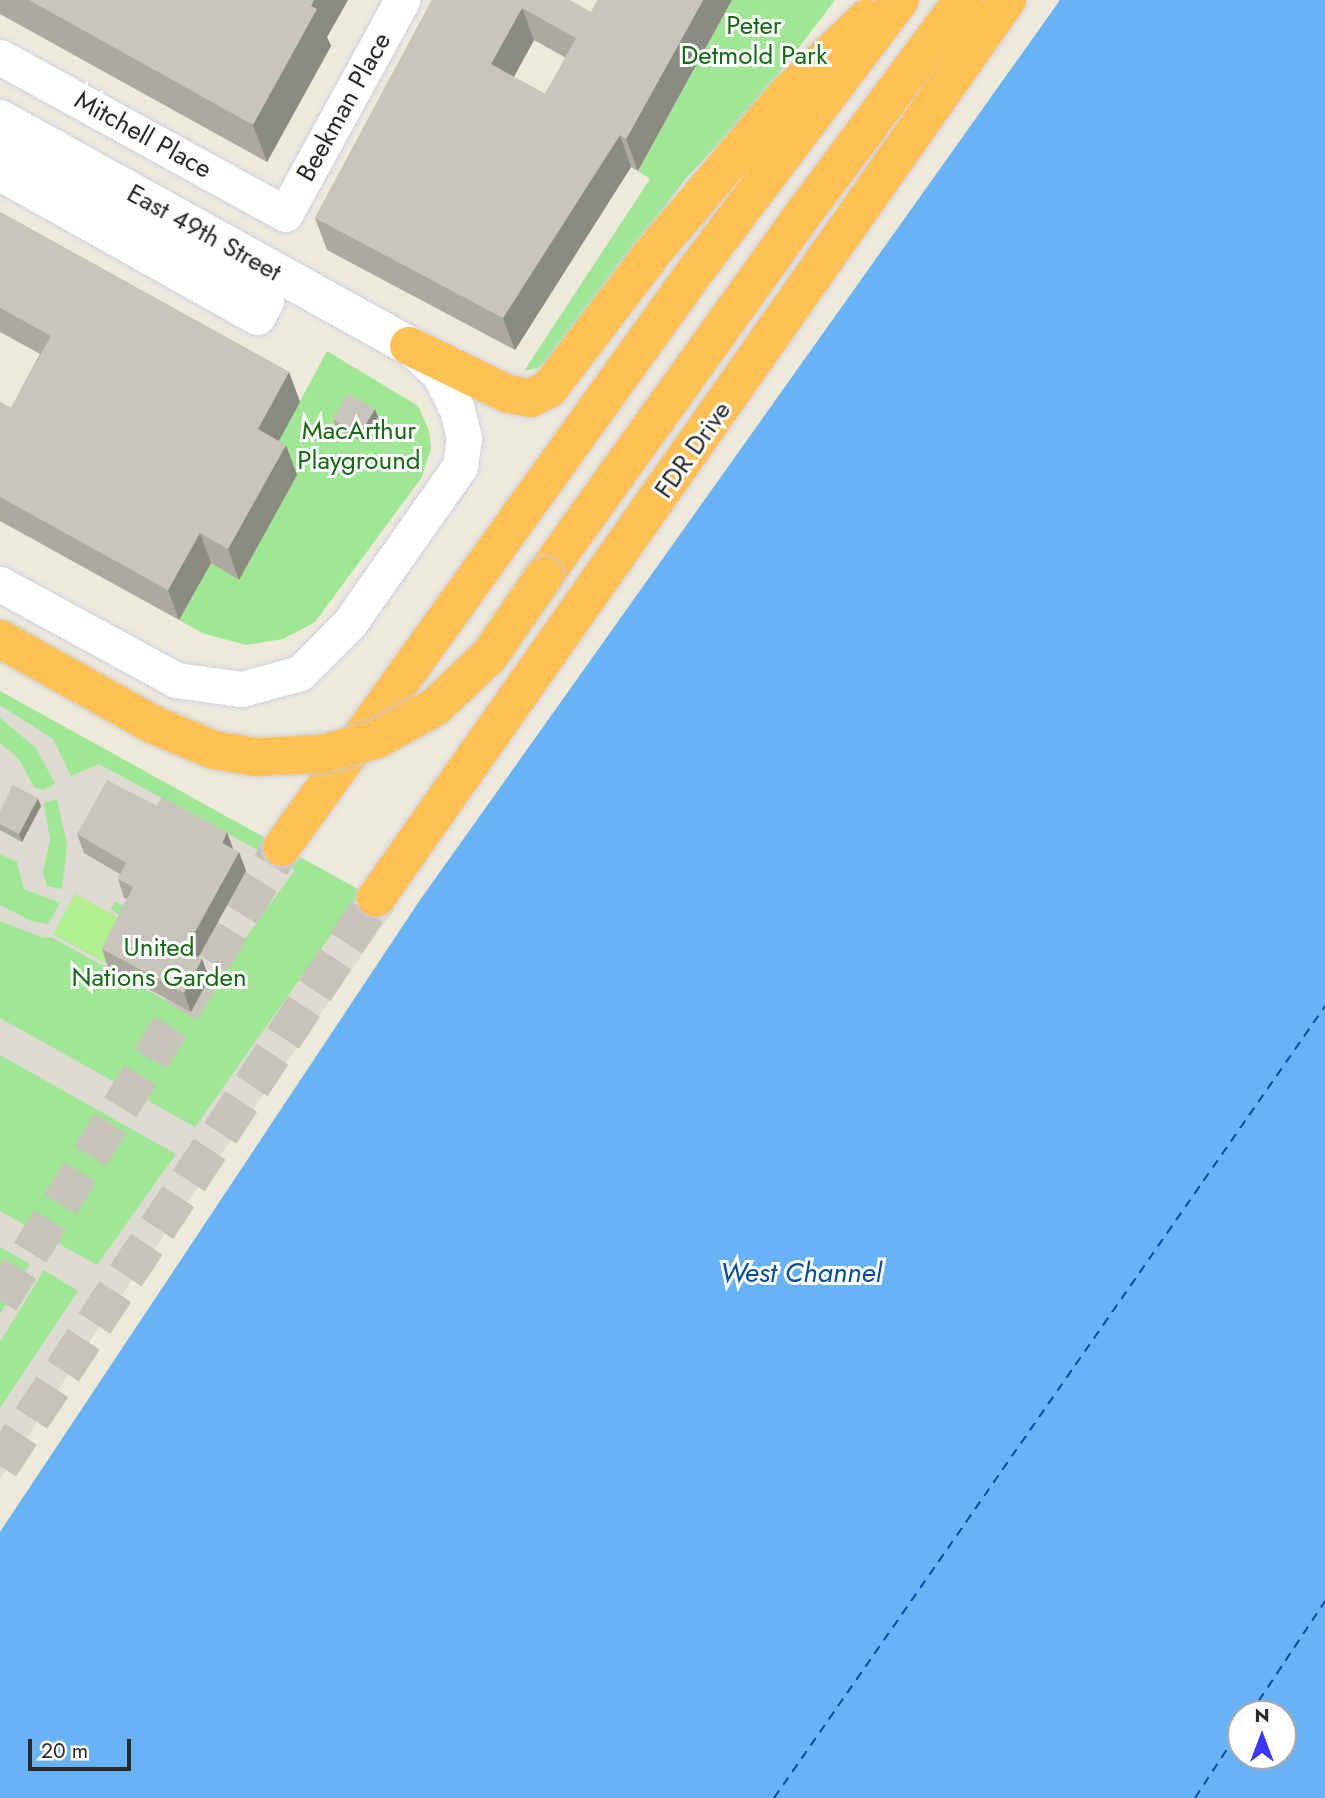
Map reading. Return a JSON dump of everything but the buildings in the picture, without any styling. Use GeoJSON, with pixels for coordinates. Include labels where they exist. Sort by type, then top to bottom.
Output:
{"type":"FeatureCollection","features":[{"type":"Feature","properties":{"kind":"highway"},"geometry":{"type":"LineString","coordinates":[[409,346],[508,394],[531,398],[549,389],[654,251],[788,93],[833,46],[889,0]]}},
{"type":"Feature","properties":{"kind":"highway"},"geometry":{"type":"LineString","coordinates":[[282,848],[694,273],[900,0]]}},
{"type":"Feature","properties":{"kind":"highway"},"geometry":{"type":"LineString","coordinates":[[0,639],[154,725],[204,746],[256,757],[321,754],[375,740],[435,707],[489,656],[804,213],[963,0]]}},
{"type":"Feature","properties":{"kind":"highway","name":"FDR Drive"},"geometry":{"type":"LineString","coordinates":[[376,898],[1007,0]]}},
{"type":"Feature","properties":{"kind":"main road","name":"East 49th Street"},"geometry":{"type":"LineString","coordinates":[[0,119],[409,346]]}},
{"type":"Feature","properties":{"kind":"street","name":"Beekman Place"},"geometry":{"type":"LineString","coordinates":[[285,214],[402,0]]}},
{"type":"Feature","properties":{"kind":"street","name":"Mitchell Place"},"geometry":{"type":"LineString","coordinates":[[0,57],[285,214]]}},
{"type":"Feature","properties":{"kind":"street"},"geometry":{"type":"LineString","coordinates":[[0,153],[266,301],[257,317],[0,173]]}},
{"type":"Feature","properties":{"kind":"street"},"geometry":{"type":"LineString","coordinates":[[0,584],[176,680],[242,689],[300,673],[349,624],[453,481],[464,438],[457,409],[440,375],[409,346]]}},
{"type":"Feature","properties":{"kind":"green space","name":"Peter Detmold Park"},"geometry":{"type":"Polygon","coordinates":[[[732,0],[835,0],[748,114],[686,178],[549,365],[524,371],[650,179],[638,171],[732,0]]]}},
{"type":"Feature","properties":{"kind":"green space","name":"MacArthur Playground"},"geometry":{"type":"Polygon","coordinates":[[[327,351],[418,406],[429,431],[431,448],[422,477],[315,622],[283,639],[246,645],[202,633],[179,620],[211,563],[239,579],[269,459],[327,351]]]}},
{"type":"Feature","properties":{"kind":"green space","name":"United Nations Garden"},"geometry":{"type":"Polygon","coordinates":[[[0,691],[394,909],[98,1328],[0,1479],[0,691]]]}},
{"type":"Feature","properties":{"kind":"green space"},"geometry":{"type":"Polygon","coordinates":[[[75,894],[127,923],[106,962],[53,933],[75,894]]]}},
{"type":"Feature","properties":{"kind":"shaded area"},"geometry":{"type":"Polygon","coordinates":[[[0,705],[53,739],[71,776],[99,764],[295,870],[190,1014],[51,937],[44,938],[0,921],[0,905],[31,921],[48,924],[60,903],[24,889],[17,862],[0,854],[0,830],[22,842],[0,825],[0,743],[19,759],[34,787],[43,790],[55,784],[36,748],[0,718],[0,705]],[[57,799],[44,803],[50,839],[43,873],[47,886],[62,889],[67,845],[57,799]],[[75,894],[53,934],[106,963],[128,923],[75,894]],[[115,901],[111,910],[162,938],[166,929],[115,901]]]}},
{"type":"Feature","properties":{"kind":"shaded area"},"geometry":{"type":"Polygon","coordinates":[[[362,891],[394,909],[98,1328],[0,1479],[0,1408],[78,1291],[44,1270],[0,1342],[0,1314],[30,1264],[0,1247],[0,1211],[97,1265],[176,1154],[0,1055],[0,1018],[195,1127],[362,891]]]}},
{"type":"Feature","properties":{"kind":"water","name":"West Channel"},"geometry":{"type":"Polygon","coordinates":[[[1060,0],[1325,0],[1325,1798],[0,1798],[0,1532],[420,900],[1060,0]]]}},
{"type":"Feature","properties":{"kind":"ferry route"},"geometry":{"type":"LineString","coordinates":[[774,1798],[1325,1006]]}},
{"type":"Feature","properties":{"kind":"ferry route"},"geometry":{"type":"LineString","coordinates":[[1259,1700],[1325,1601]]}},
{"type":"Feature","properties":{"kind":"ferry route"},"geometry":{"type":"LineString","coordinates":[[1195,1798],[1227,1749]]}},
{"type":"Feature","properties":{"kind":"tunnel"},"geometry":{"type":"LineString","coordinates":[[0,1301],[282,847]]}},
{"type":"Feature","properties":{"kind":"tunnel"},"geometry":{"type":"LineString","coordinates":[[0,1466],[376,898]]}}]}
